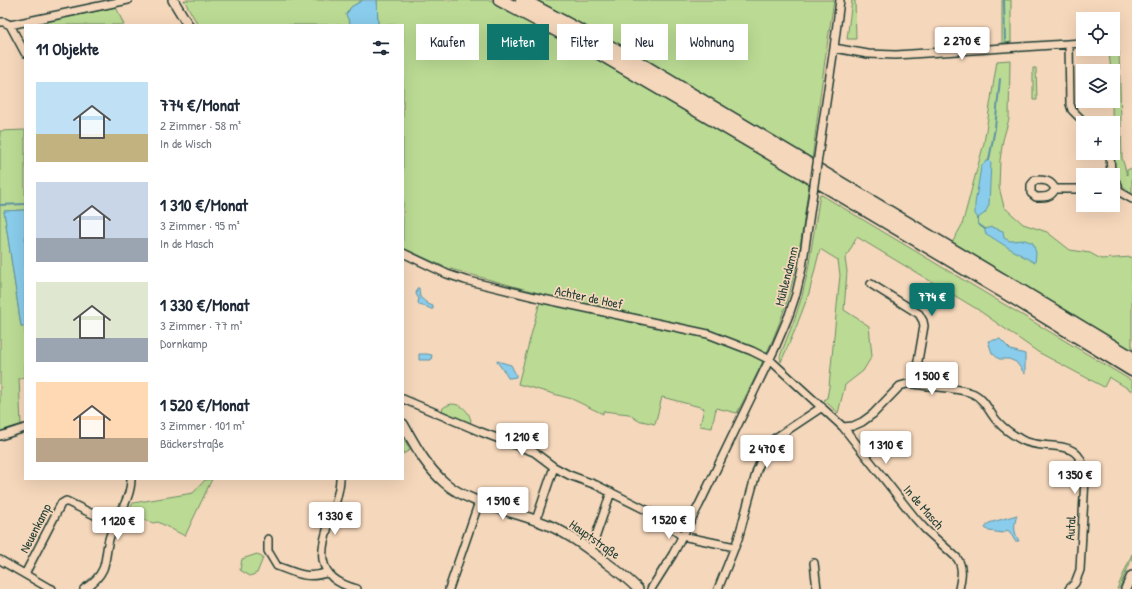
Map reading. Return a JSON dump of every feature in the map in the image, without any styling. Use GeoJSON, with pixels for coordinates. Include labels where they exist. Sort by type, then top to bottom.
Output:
{"type":"FeatureCollection","features":[{"type":"Feature","properties":{"kind":"highway"},"geometry":{"type":"LineString","coordinates":[[500,0],[601,54],[1016,299],[1132,370]]}},
{"type":"Feature","properties":{"kind":"highway"},"geometry":{"type":"LineString","coordinates":[[522,0],[627,56],[1132,358]]}},
{"type":"Feature","properties":{"kind":"main road"},"geometry":{"type":"LineString","coordinates":[[174,0],[187,24]]}},
{"type":"Feature","properties":{"kind":"main road","name":"Hauptstraße"},"geometry":{"type":"LineString","coordinates":[[404,426],[425,462],[446,484],[479,502],[536,520],[562,531],[591,550],[638,589]]}},
{"type":"Feature","properties":{"kind":"main road"},"geometry":{"type":"LineString","coordinates":[[1126,589],[1132,576]]}},
{"type":"Feature","properties":{"kind":"street"},"geometry":{"type":"LineString","coordinates":[[10,25],[128,0]]}},
{"type":"Feature","properties":{"kind":"street","name":"Mühlendamm"},"geometry":{"type":"LineString","coordinates":[[651,589],[673,554],[706,490],[770,360],[789,316],[796,294],[806,248],[840,0]]}},
{"type":"Feature","properties":{"kind":"street"},"geometry":{"type":"LineString","coordinates":[[0,22],[10,25],[24,52]]}},
{"type":"Feature","properties":{"kind":"street"},"geometry":{"type":"LineString","coordinates":[[1069,44],[1070,104],[1072,110],[1078,116]]}},
{"type":"Feature","properties":{"kind":"street"},"geometry":{"type":"LineString","coordinates":[[834,48],[868,54],[896,55],[1076,44]]}},
{"type":"Feature","properties":{"kind":"street"},"geometry":{"type":"LineString","coordinates":[[1055,189],[1076,189]]}},
{"type":"Feature","properties":{"kind":"street"},"geometry":{"type":"LineString","coordinates":[[1120,194],[1132,199]]}},
{"type":"Feature","properties":{"kind":"street","name":"Achter de Hoef"},"geometry":{"type":"LineString","coordinates":[[404,253],[447,274],[466,280],[543,299],[708,334],[752,351],[770,360]]}},
{"type":"Feature","properties":{"kind":"street"},"geometry":{"type":"LineString","coordinates":[[843,426],[852,426],[862,422],[873,414],[900,386],[914,384],[924,326],[923,321],[919,314],[871,284]]}},
{"type":"Feature","properties":{"kind":"street","name":"In de Masch"},"geometry":{"type":"LineString","coordinates":[[770,360],[843,426],[915,518],[960,563],[962,573],[959,589]]}},
{"type":"Feature","properties":{"kind":"street","name":"Autal"},"geometry":{"type":"LineString","coordinates":[[914,384],[961,390],[975,394],[985,403],[998,422],[1008,432],[1021,440],[1032,443],[1062,446],[1070,449],[1076,454],[1083,464],[1085,478],[1081,564],[1075,583],[1069,589]]}},
{"type":"Feature","properties":{"kind":"street"},"geometry":{"type":"LineString","coordinates":[[404,399],[481,432],[534,452],[554,467],[568,475],[596,485],[652,513],[682,536],[734,547]]}},
{"type":"Feature","properties":{"kind":"street"},"geometry":{"type":"LineString","coordinates":[[718,589],[738,539],[757,470],[765,450],[774,439],[822,407]]}},
{"type":"Feature","properties":{"kind":"street"},"geometry":{"type":"LineString","coordinates":[[0,436],[24,428]]}},
{"type":"Feature","properties":{"kind":"street"},"geometry":{"type":"LineString","coordinates":[[536,520],[554,467]]}},
{"type":"Feature","properties":{"kind":"street"},"geometry":{"type":"LineString","coordinates":[[84,589],[92,584],[103,568],[110,535],[124,508],[131,488],[132,480]]}},
{"type":"Feature","properties":{"kind":"street"},"geometry":{"type":"LineString","coordinates":[[340,480],[340,485],[325,536],[322,556],[328,572],[338,582],[357,589]]}},
{"type":"Feature","properties":{"kind":"street"},"geometry":{"type":"LineString","coordinates":[[591,550],[611,492]]}},
{"type":"Feature","properties":{"kind":"street","name":"Neuenkamp"},"geometry":{"type":"LineString","coordinates":[[25,574],[61,504],[66,502],[115,525]]}},
{"type":"Feature","properties":{"kind":"street"},"geometry":{"type":"LineString","coordinates":[[449,589],[479,502]]}},
{"type":"Feature","properties":{"kind":"street"},"geometry":{"type":"LineString","coordinates":[[268,539],[268,551],[277,566],[306,576],[314,576],[328,572]]}},
{"type":"Feature","properties":{"kind":"street"},"geometry":{"type":"LineString","coordinates":[[0,560],[52,589]]}},
{"type":"Feature","properties":{"kind":"street"},"geometry":{"type":"LineString","coordinates":[[814,563],[817,589]]}},
{"type":"Feature","properties":{"kind":"green space"},"geometry":{"type":"Polygon","coordinates":[[[184,0],[363,0],[351,7],[346,14],[351,24],[197,24],[184,0]]]}},
{"type":"Feature","properties":{"kind":"green space"},"geometry":{"type":"Polygon","coordinates":[[[377,0],[834,0],[803,224],[793,278],[785,307],[773,338],[737,413],[716,408],[712,428],[700,426],[704,408],[662,397],[655,424],[637,420],[629,414],[603,411],[603,414],[572,399],[518,384],[542,294],[447,268],[404,248],[404,24],[378,24],[377,0]]]}},
{"type":"Feature","properties":{"kind":"green space"},"geometry":{"type":"Polygon","coordinates":[[[852,0],[855,0],[856,39],[847,39],[852,0]]]}},
{"type":"Feature","properties":{"kind":"green space"},"geometry":{"type":"Polygon","coordinates":[[[1002,0],[1011,0],[1011,42],[1002,43],[1002,0]]]}},
{"type":"Feature","properties":{"kind":"green space"},"geometry":{"type":"Polygon","coordinates":[[[116,7],[124,24],[36,24],[116,7]]]}},
{"type":"Feature","properties":{"kind":"green space"},"geometry":{"type":"Polygon","coordinates":[[[1109,56],[1119,56],[1119,64],[1110,64],[1109,56]]]}},
{"type":"Feature","properties":{"kind":"green space"},"geometry":{"type":"Polygon","coordinates":[[[1010,60],[1009,119],[1003,140],[1000,160],[999,187],[1004,207],[1023,224],[1047,232],[1070,250],[1090,253],[1101,259],[1132,257],[1132,351],[952,243],[962,225],[984,143],[997,61],[1010,60]]]}},
{"type":"Feature","properties":{"kind":"green space"},"geometry":{"type":"Polygon","coordinates":[[[1033,68],[1036,68],[1037,100],[1033,100],[1033,68]]]}},
{"type":"Feature","properties":{"kind":"green space"},"geometry":{"type":"Polygon","coordinates":[[[1120,87],[1122,158],[1127,175],[1127,170],[1132,168],[1132,195],[1120,182],[1120,168],[1113,168],[1113,160],[1120,160],[1120,116],[1112,116],[1112,108],[1120,108],[1120,87]]]}},
{"type":"Feature","properties":{"kind":"green space"},"geometry":{"type":"Polygon","coordinates":[[[24,130],[24,210],[4,211],[21,326],[24,326],[24,377],[19,378],[21,425],[0,432],[0,131],[24,130]]]}},
{"type":"Feature","properties":{"kind":"green space"},"geometry":{"type":"Polygon","coordinates":[[[820,194],[1132,381],[1132,391],[1109,377],[1104,387],[1038,352],[977,309],[857,237],[845,259],[847,271],[844,310],[869,326],[872,356],[863,371],[845,385],[838,413],[824,400],[827,398],[829,387],[840,275],[838,260],[820,249],[809,293],[781,362],[780,356],[802,296],[808,270],[820,194]]]}},
{"type":"Feature","properties":{"kind":"green space"},"geometry":{"type":"Polygon","coordinates":[[[451,404],[458,405],[467,411],[471,421],[470,423],[444,414],[442,411],[443,408],[451,404]]]}},
{"type":"Feature","properties":{"kind":"green space"},"geometry":{"type":"Polygon","coordinates":[[[404,439],[410,450],[404,453],[404,439]]]}},
{"type":"Feature","properties":{"kind":"green space"},"geometry":{"type":"Polygon","coordinates":[[[205,480],[212,480],[185,536],[158,522],[153,523],[128,512],[133,503],[193,493],[205,480]]]}},
{"type":"Feature","properties":{"kind":"green space"},"geometry":{"type":"Polygon","coordinates":[[[257,554],[263,558],[257,573],[250,576],[240,570],[242,559],[257,554]]]}},
{"type":"Feature","properties":{"kind":"green space"},"geometry":{"type":"Polygon","coordinates":[[[1132,554],[1132,558],[1119,589],[1117,589],[1132,554]]]}},
{"type":"Feature","properties":{"kind":"water"},"geometry":{"type":"Polygon","coordinates":[[[363,0],[377,0],[378,24],[350,24],[346,15],[351,7],[363,0]]]}},
{"type":"Feature","properties":{"kind":"water"},"geometry":{"type":"Polygon","coordinates":[[[989,160],[991,162],[989,205],[985,213],[978,218],[975,214],[975,204],[981,167],[989,160]]]}},
{"type":"Feature","properties":{"kind":"water"},"geometry":{"type":"Polygon","coordinates":[[[24,210],[24,326],[21,326],[4,211],[24,210]]]}},
{"type":"Feature","properties":{"kind":"water"},"geometry":{"type":"Polygon","coordinates":[[[992,227],[1003,231],[1004,238],[1010,241],[1025,240],[1033,243],[1036,253],[1035,263],[985,233],[985,229],[992,227]]]}},
{"type":"Feature","properties":{"kind":"water"},"geometry":{"type":"Polygon","coordinates":[[[417,288],[419,288],[420,297],[428,304],[433,306],[433,309],[419,305],[419,299],[416,294],[417,288]]]}},
{"type":"Feature","properties":{"kind":"water"},"geometry":{"type":"Polygon","coordinates":[[[1000,339],[1011,350],[1025,354],[1025,374],[1016,362],[1009,359],[999,359],[992,353],[988,341],[1000,339]]]}},
{"type":"Feature","properties":{"kind":"water"},"geometry":{"type":"Polygon","coordinates":[[[419,354],[432,355],[431,360],[419,360],[419,354]]]}},
{"type":"Feature","properties":{"kind":"water"},"geometry":{"type":"Polygon","coordinates":[[[497,361],[511,365],[516,377],[508,378],[497,361]]]}},
{"type":"Feature","properties":{"kind":"water"},"geometry":{"type":"Polygon","coordinates":[[[1017,515],[1015,528],[1019,541],[1015,541],[1010,532],[1007,530],[1003,533],[989,531],[985,528],[989,523],[1017,515]]]}},
{"type":"Feature","properties":{"kind":"waterway"},"geometry":{"type":"LineString","coordinates":[[1004,0],[1005,41]]}},
{"type":"Feature","properties":{"kind":"waterway"},"geometry":{"type":"LineString","coordinates":[[989,160],[995,128],[1000,79]]}},
{"type":"Feature","properties":{"kind":"waterway"},"geometry":{"type":"LineString","coordinates":[[0,205],[24,204]]}},
{"type":"Feature","properties":{"kind":"waterway"},"geometry":{"type":"LineString","coordinates":[[978,218],[978,224],[985,229]]}}]}
